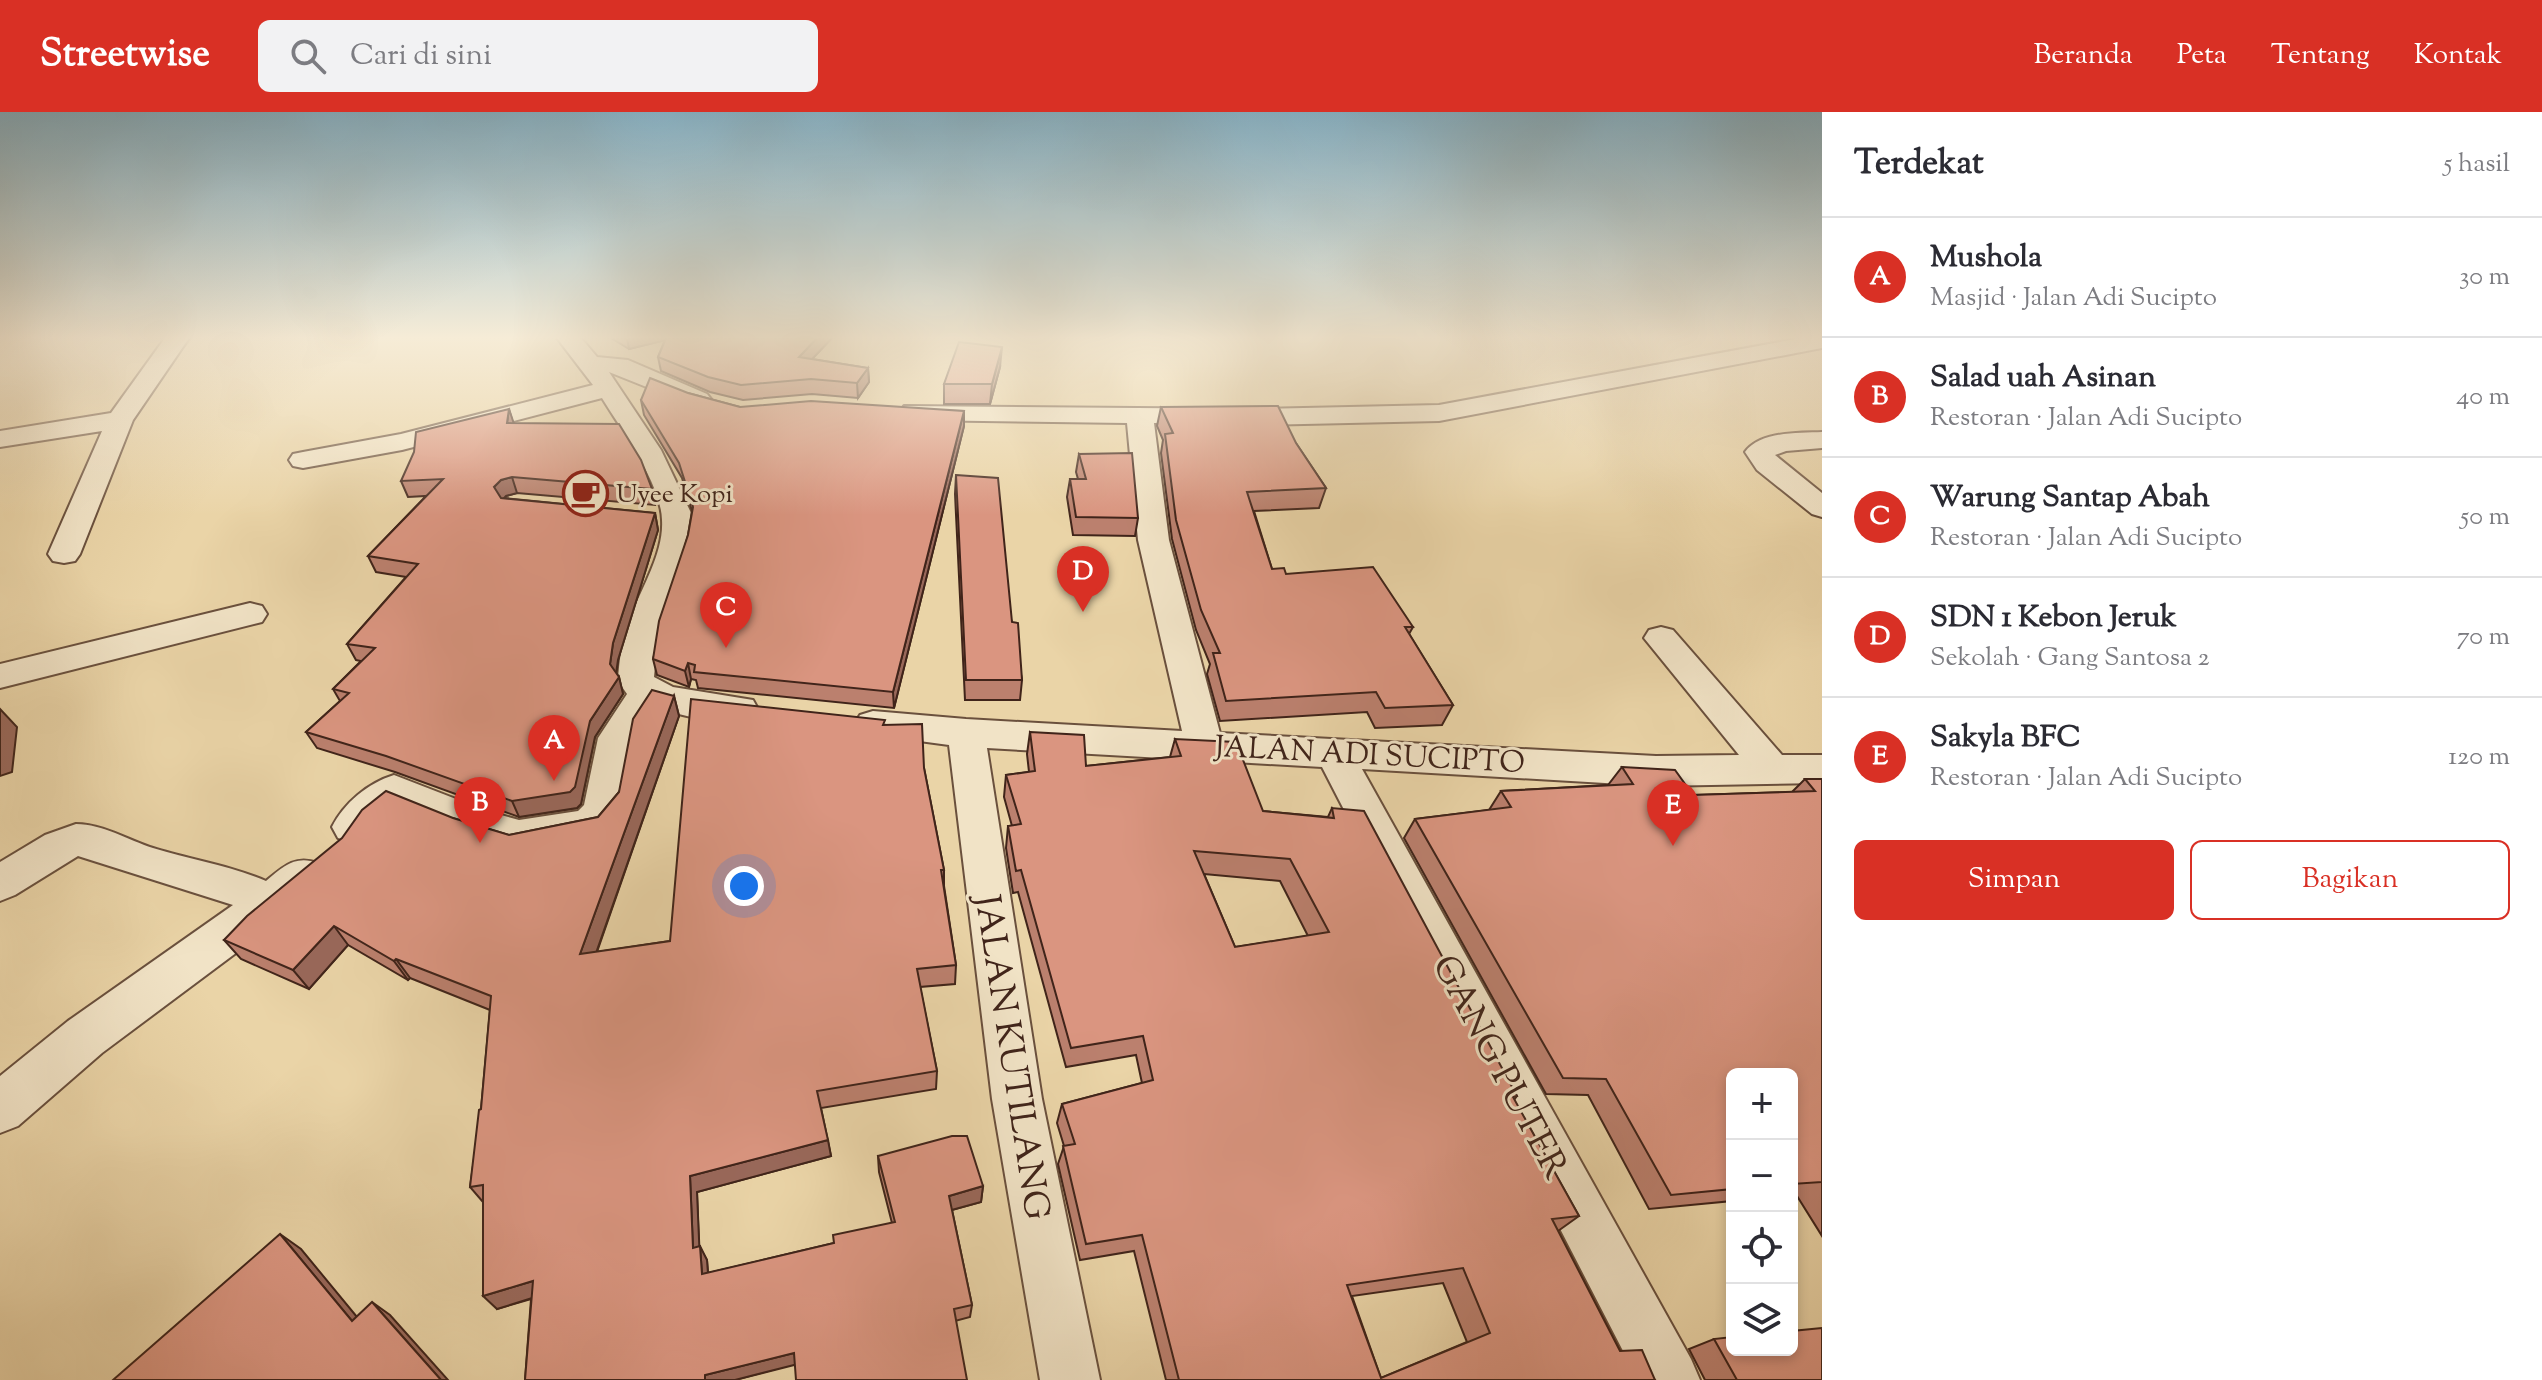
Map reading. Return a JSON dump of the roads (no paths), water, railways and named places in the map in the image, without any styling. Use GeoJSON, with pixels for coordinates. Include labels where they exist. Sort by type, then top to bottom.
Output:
{"type":"FeatureCollection","features":[{"type":"Feature","properties":{"kind":"street"},"geometry":{"type":"LineString","coordinates":[[64,554],[120,420],[136,397]]}},
{"type":"Feature","properties":{"kind":"street"},"geometry":{"type":"LineString","coordinates":[[303,460],[402,442],[508,397]]}},
{"type":"Feature","properties":{"kind":"street"},"geometry":{"type":"LineString","coordinates":[[611,397],[672,494],[664,518],[672,553],[637,645],[636,681],[648,691],[688,703],[779,714]]}},
{"type":"Feature","properties":{"kind":"street"},"geometry":{"type":"LineString","coordinates":[[693,397],[727,408]]}},
{"type":"Feature","properties":{"kind":"street"},"geometry":{"type":"LineString","coordinates":[[885,410],[943,415],[1257,417],[1439,413],[1523,397]]}},
{"type":"Feature","properties":{"kind":"street"},"geometry":{"type":"LineString","coordinates":[[1140,415],[1141,455],[1154,547],[1204,745]]}},
{"type":"Feature","properties":{"kind":"street"},"geometry":{"type":"LineString","coordinates":[[0,439],[120,420]]}},
{"type":"Feature","properties":{"kind":"street"},"geometry":{"type":"LineString","coordinates":[[1822,440],[1781,443],[1759,452],[1767,464],[1822,508]]}},
{"type":"Feature","properties":{"kind":"street"},"geometry":{"type":"LineString","coordinates":[[0,676],[250,614]]}},
{"type":"Feature","properties":{"kind":"street"},"geometry":{"type":"LineString","coordinates":[[1661,638],[1772,769]]}},
{"type":"Feature","properties":{"kind":"street"},"geometry":{"type":"LineString","coordinates":[[0,1108],[108,1019],[269,904],[339,844],[359,817],[394,790],[479,825],[519,836],[589,825],[603,812],[617,738],[648,691]]}},
{"type":"Feature","properties":{"kind":"street","name":"JALAN ADI SUCIPTO"},"geometry":{"type":"LineString","coordinates":[[840,721],[966,733],[1656,771],[1822,769]]}},
{"type":"Feature","properties":{"kind":"street","name":"JALAN KUTILANG"},"geometry":{"type":"LineString","coordinates":[[966,733],[1017,1099],[1070,1380]]}},
{"type":"Feature","properties":{"kind":"street","name":"GANG PUTER"},"geometry":{"type":"LineString","coordinates":[[1333,751],[1670,1380]]}},
{"type":"Feature","properties":{"kind":"street"},"geometry":{"type":"LineString","coordinates":[[0,883],[65,844],[81,840],[148,864],[210,877],[254,894],[269,904]]}},
{"type":"Feature","properties":{"kind":"place","name":"Uyee Kopi"},"geometry":{"type":"Point","coordinates":[585,493]}},
{"type":"Feature","properties":{"kind":"place","name":"SDN 1 Kebon Jeruk"},"geometry":{"type":"Point","coordinates":[1083,612]}},
{"type":"Feature","properties":{"kind":"place","name":"Warung Santap Abah"},"geometry":{"type":"Point","coordinates":[726,648]}},
{"type":"Feature","properties":{"kind":"place","name":"Mushola"},"geometry":{"type":"Point","coordinates":[554,781]}},
{"type":"Feature","properties":{"kind":"place","name":"Salad uah Asinan"},"geometry":{"type":"Point","coordinates":[480,843]}},
{"type":"Feature","properties":{"kind":"place","name":"Sakyla BFC"},"geometry":{"type":"Point","coordinates":[1673,846]}}]}
